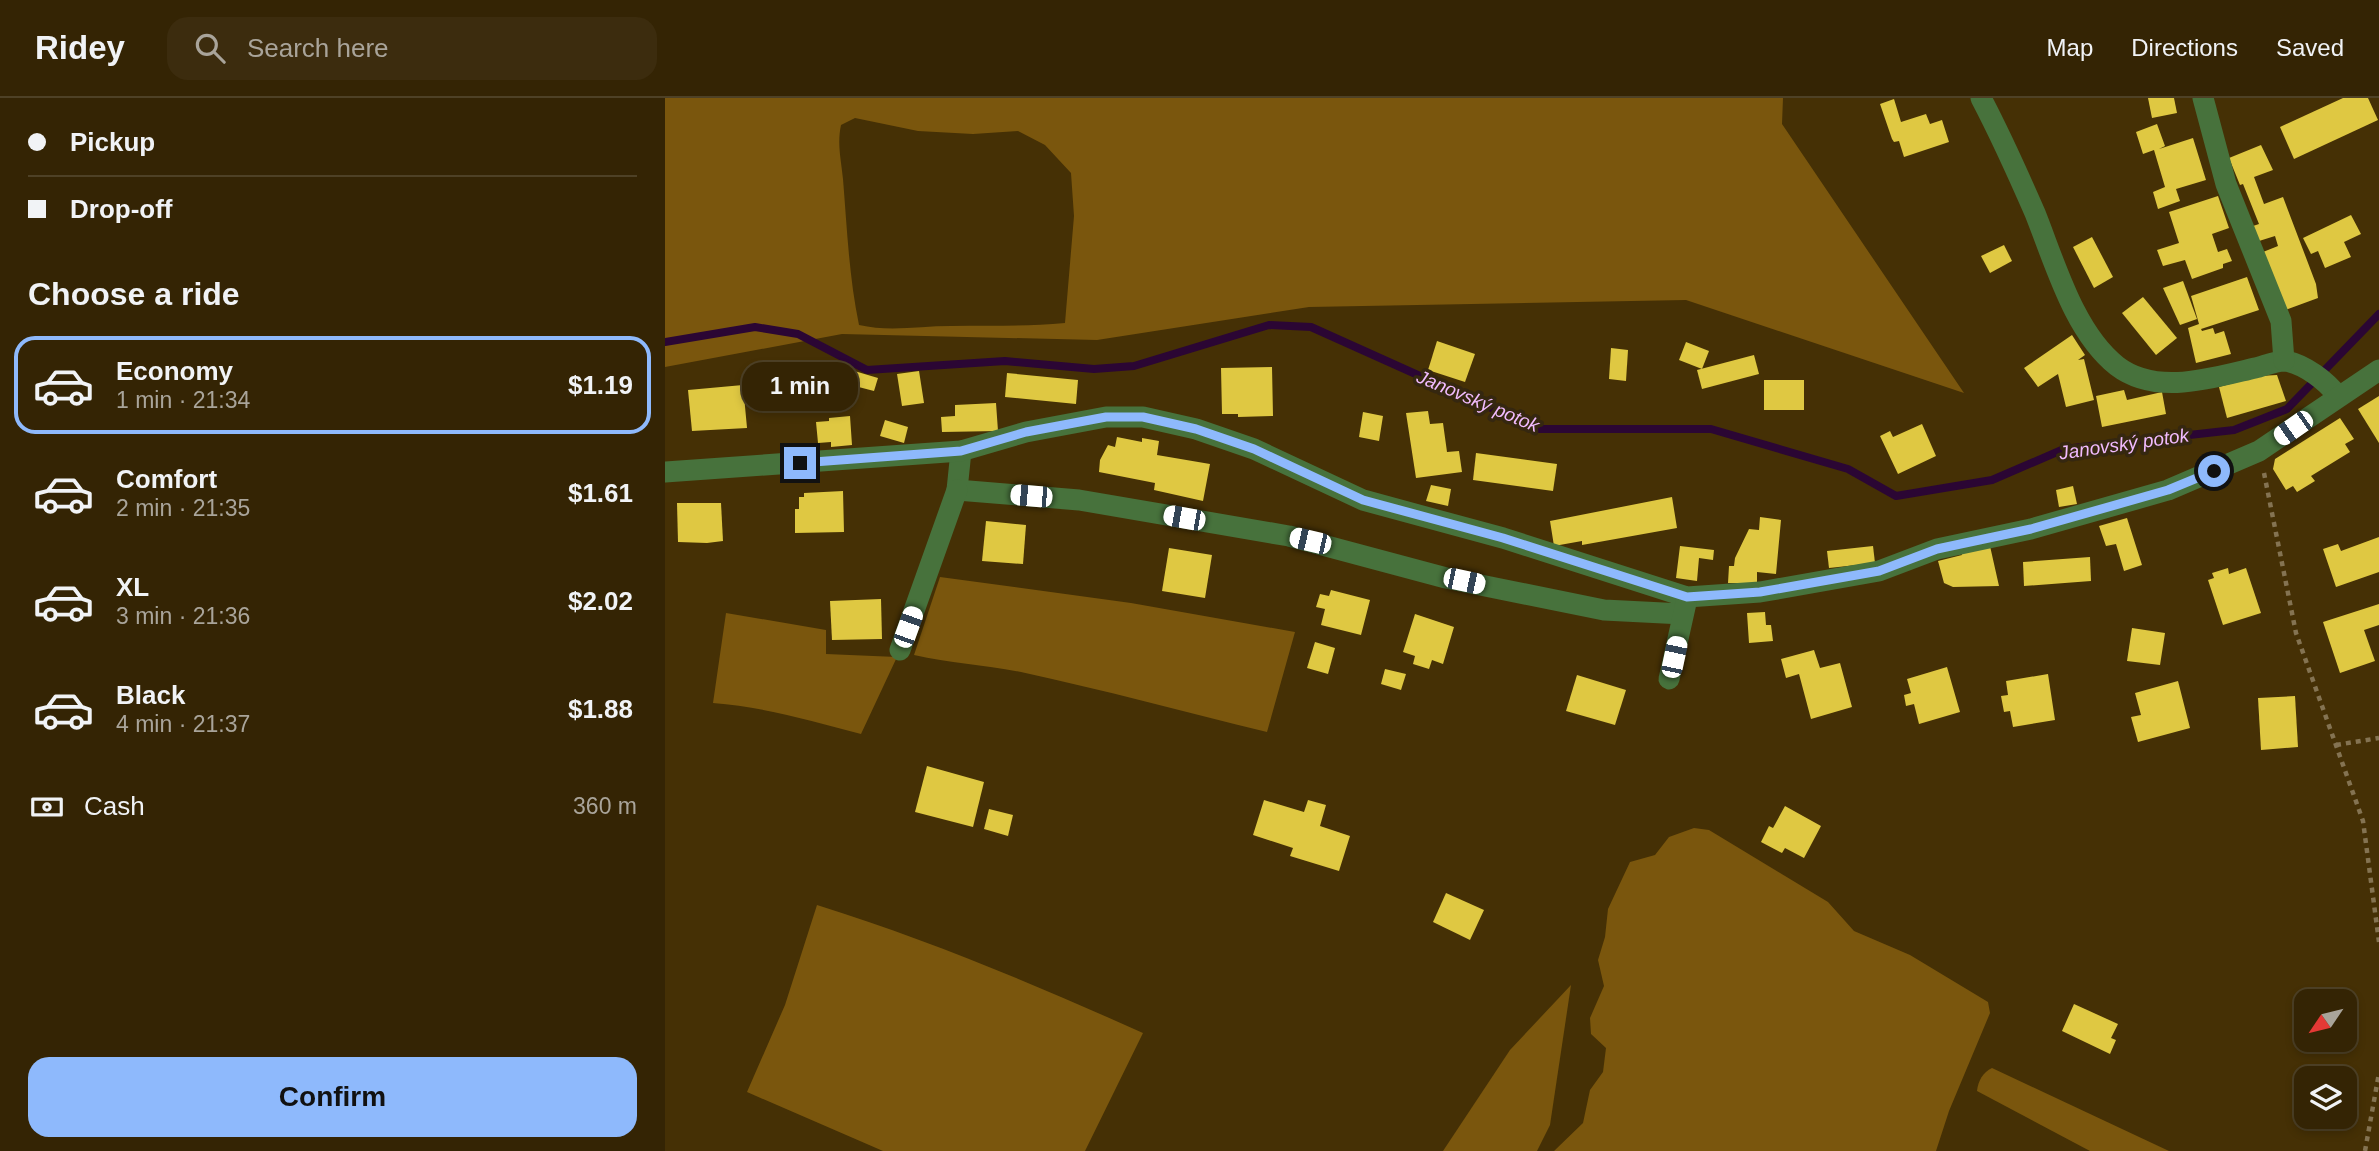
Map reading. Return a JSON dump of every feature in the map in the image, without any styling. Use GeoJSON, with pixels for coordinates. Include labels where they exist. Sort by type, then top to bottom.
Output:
{"type":"FeatureCollection","features":[{"type":"Feature","properties":{"kind":"street"},"geometry":{"type":"LineString","coordinates":[[1982,98],[2009,150],[2080,321],[2116,364],[2134,377],[2195,382],[2294,364]]}},
{"type":"Feature","properties":{"kind":"street"},"geometry":{"type":"LineString","coordinates":[[2203,98],[2226,184],[2281,321],[2294,364],[2333,390]]}},
{"type":"Feature","properties":{"kind":"street"},"geometry":{"type":"LineString","coordinates":[[957,490],[1079,500],[1289,536],[1445,578],[1604,610],[1685,606],[1879,571],[1937,549],[2031,529],[2168,490],[2259,451],[2333,390],[2379,370]]}},
{"type":"Feature","properties":{"kind":"street"},"geometry":{"type":"LineString","coordinates":[[665,472],[961,451],[1026,432],[1093,419],[1143,417],[1196,429],[1254,449],[1363,500],[1503,538],[1685,606]]}},
{"type":"Feature","properties":{"kind":"street"},"geometry":{"type":"LineString","coordinates":[[900,650],[957,490],[961,451]]}},
{"type":"Feature","properties":{"kind":"street"},"geometry":{"type":"LineString","coordinates":[[1669,679],[1685,606]]}},
{"type":"Feature","properties":{"kind":"path"},"geometry":{"type":"LineString","coordinates":[[2259,451],[2296,633],[2363,821],[2379,942]]}},
{"type":"Feature","properties":{"kind":"path"},"geometry":{"type":"LineString","coordinates":[[2336,745],[2379,738]]}},
{"type":"Feature","properties":{"kind":"path"},"geometry":{"type":"LineString","coordinates":[[2365,1151],[2379,1073]]}},
{"type":"Feature","properties":{"kind":"shaded area"},"geometry":{"type":"Polygon","coordinates":[[[665,98],[1783,98],[1782,124],[1964,393],[1686,300],[1309,307],[1097,340],[842,334],[665,367],[665,98]],[[855,118],[841,125],[839,145],[859,325],[893,328],[1065,323],[1074,216],[1071,173],[1045,145],[1018,131],[973,134],[918,131],[855,118]]]}},
{"type":"Feature","properties":{"kind":"shaded area"},"geometry":{"type":"Polygon","coordinates":[[[940,577],[1131,603],[1295,632],[1267,732],[1021,672],[914,655],[940,577]]]}},
{"type":"Feature","properties":{"kind":"shaded area"},"geometry":{"type":"Polygon","coordinates":[[[726,613],[826,630],[826,654],[897,657],[861,734],[769,711],[713,703],[726,613]]]}},
{"type":"Feature","properties":{"kind":"shaded area"},"geometry":{"type":"Polygon","coordinates":[[[1694,828],[1709,830],[1828,902],[1854,931],[1910,955],[1988,1002],[1990,1013],[1949,1111],[1936,1151],[1554,1151],[1583,1123],[1590,1090],[1603,1072],[1606,1048],[1591,1034],[1590,1018],[1604,986],[1598,960],[1605,937],[1608,909],[1630,862],[1655,855],[1669,837],[1694,828]]]}},
{"type":"Feature","properties":{"kind":"shaded area"},"geometry":{"type":"Polygon","coordinates":[[[817,905],[982,964],[1143,1033],[1085,1151],[883,1151],[747,1092],[785,1005],[817,905]]]}},
{"type":"Feature","properties":{"kind":"shaded area"},"geometry":{"type":"Polygon","coordinates":[[[1571,985],[1550,1125],[1537,1151],[1443,1151],[1510,1050],[1571,985]]]}},
{"type":"Feature","properties":{"kind":"shaded area"},"geometry":{"type":"Polygon","coordinates":[[[1992,1068],[2169,1151],[2090,1151],[1977,1091],[1981,1077],[1992,1068]]]}},
{"type":"Feature","properties":{"kind":"building"},"geometry":{"type":"Polygon","coordinates":[[[2148,98],[2174,98],[2177,113],[2152,118],[2148,98]]]}},
{"type":"Feature","properties":{"kind":"building"},"geometry":{"type":"Polygon","coordinates":[[[2343,98],[2368,98],[2378,120],[2294,159],[2280,127],[2343,98]]]}},
{"type":"Feature","properties":{"kind":"building"},"geometry":{"type":"Polygon","coordinates":[[[1894,99],[1901,122],[1926,114],[1930,124],[1942,120],[1949,142],[1904,157],[1899,141],[1894,142],[1892,139],[1880,104],[1894,99]]]}},
{"type":"Feature","properties":{"kind":"building"},"geometry":{"type":"Polygon","coordinates":[[[2157,124],[2165,146],[2159,149],[2193,138],[2206,180],[2176,189],[2180,201],[2158,209],[2153,192],[2165,187],[2154,150],[2143,154],[2136,132],[2157,124]]]}},
{"type":"Feature","properties":{"kind":"building"},"geometry":{"type":"Polygon","coordinates":[[[2261,145],[2273,170],[2254,177],[2264,204],[2283,197],[2316,284],[2318,298],[2285,310],[2263,252],[2278,246],[2275,236],[2259,241],[2253,226],[2259,224],[2229,158],[2261,145]]]}},
{"type":"Feature","properties":{"kind":"building"},"geometry":{"type":"Polygon","coordinates":[[[2218,196],[2229,228],[2212,234],[2218,252],[2227,249],[2232,261],[2223,264],[2223,268],[2192,279],[2185,260],[2163,266],[2157,250],[2179,243],[2169,212],[2218,196]]]}},
{"type":"Feature","properties":{"kind":"building"},"geometry":{"type":"Polygon","coordinates":[[[2351,215],[2361,234],[2344,242],[2351,257],[2325,268],[2318,251],[2311,254],[2303,238],[2351,215]]]}},
{"type":"Feature","properties":{"kind":"building"},"geometry":{"type":"Polygon","coordinates":[[[2092,237],[2113,277],[2094,288],[2073,247],[2092,237]]]}},
{"type":"Feature","properties":{"kind":"building"},"geometry":{"type":"Polygon","coordinates":[[[2004,245],[2012,261],[1990,273],[1981,256],[2004,245]]]}},
{"type":"Feature","properties":{"kind":"building"},"geometry":{"type":"Polygon","coordinates":[[[2247,277],[2259,310],[2201,329],[2213,328],[2215,334],[2224,331],[2231,354],[2196,363],[2188,328],[2199,324],[2191,296],[2247,277]]]}},
{"type":"Feature","properties":{"kind":"building"},"geometry":{"type":"Polygon","coordinates":[[[2183,281],[2197,319],[2180,325],[2163,288],[2183,281]]]}},
{"type":"Feature","properties":{"kind":"building"},"geometry":{"type":"Polygon","coordinates":[[[2143,297],[2177,338],[2156,355],[2122,313],[2143,297]]]}},
{"type":"Feature","properties":{"kind":"building"},"geometry":{"type":"Polygon","coordinates":[[[2072,335],[2085,355],[2078,360],[2084,359],[2094,400],[2066,407],[2058,374],[2038,387],[2024,368],[2072,335]]]}},
{"type":"Feature","properties":{"kind":"building"},"geometry":{"type":"Polygon","coordinates":[[[1437,341],[1475,354],[1465,382],[1428,370],[1437,341]]]}},
{"type":"Feature","properties":{"kind":"building"},"geometry":{"type":"Polygon","coordinates":[[[1686,342],[1709,351],[1702,369],[1679,360],[1686,342]]]}},
{"type":"Feature","properties":{"kind":"building"},"geometry":{"type":"Polygon","coordinates":[[[1611,348],[1628,350],[1626,381],[1609,379],[1611,348]]]}},
{"type":"Feature","properties":{"kind":"building"},"geometry":{"type":"Polygon","coordinates":[[[1754,355],[1759,374],[1702,389],[1697,370],[1754,355]]]}},
{"type":"Feature","properties":{"kind":"building"},"geometry":{"type":"Polygon","coordinates":[[[1272,367],[1273,416],[1238,417],[1238,414],[1222,414],[1221,368],[1272,367]]]}},
{"type":"Feature","properties":{"kind":"building"},"geometry":{"type":"Polygon","coordinates":[[[851,370],[878,378],[874,391],[847,384],[851,370]]]}},
{"type":"Feature","properties":{"kind":"building"},"geometry":{"type":"Polygon","coordinates":[[[919,371],[924,403],[902,406],[897,374],[919,371]]]}},
{"type":"Feature","properties":{"kind":"building"},"geometry":{"type":"Polygon","coordinates":[[[1007,373],[1078,380],[1076,404],[1005,397],[1007,373]]]}},
{"type":"Feature","properties":{"kind":"building"},"geometry":{"type":"Polygon","coordinates":[[[2277,375],[2286,401],[2227,418],[2219,387],[2260,376],[2277,375]]]}},
{"type":"Feature","properties":{"kind":"building"},"geometry":{"type":"Polygon","coordinates":[[[1764,380],[1804,380],[1804,410],[1764,410],[1764,380]]]}},
{"type":"Feature","properties":{"kind":"building"},"geometry":{"type":"Polygon","coordinates":[[[743,385],[747,428],[692,431],[688,390],[743,385]]]}},
{"type":"Feature","properties":{"kind":"building"},"geometry":{"type":"Polygon","coordinates":[[[2124,390],[2127,400],[2162,392],[2166,414],[2102,427],[2096,396],[2124,390]]]}},
{"type":"Feature","properties":{"kind":"building"},"geometry":{"type":"Polygon","coordinates":[[[2379,396],[2379,443],[2358,409],[2379,396]]]}},
{"type":"Feature","properties":{"kind":"building"},"geometry":{"type":"Polygon","coordinates":[[[996,403],[998,431],[942,432],[941,417],[955,416],[955,405],[996,403]]]}},
{"type":"Feature","properties":{"kind":"building"},"geometry":{"type":"Polygon","coordinates":[[[1428,411],[1430,424],[1443,423],[1447,452],[1459,451],[1462,472],[1416,478],[1406,413],[1428,411]]]}},
{"type":"Feature","properties":{"kind":"building"},"geometry":{"type":"Polygon","coordinates":[[[1363,412],[1383,416],[1379,441],[1359,437],[1363,412]]]}},
{"type":"Feature","properties":{"kind":"building"},"geometry":{"type":"Polygon","coordinates":[[[850,416],[852,445],[831,447],[831,442],[818,443],[816,422],[850,416]]]}},
{"type":"Feature","properties":{"kind":"building"},"geometry":{"type":"Polygon","coordinates":[[[2340,418],[2354,439],[2345,444],[2350,452],[2311,476],[2315,481],[2297,492],[2293,486],[2286,490],[2273,469],[2275,459],[2340,418]]]}},
{"type":"Feature","properties":{"kind":"building"},"geometry":{"type":"Polygon","coordinates":[[[885,420],[908,427],[904,443],[880,436],[885,420]]]}},
{"type":"Feature","properties":{"kind":"building"},"geometry":{"type":"Polygon","coordinates":[[[1922,424],[1936,456],[1898,474],[1880,436],[1890,431],[1893,437],[1922,424]]]}},
{"type":"Feature","properties":{"kind":"building"},"geometry":{"type":"Polygon","coordinates":[[[1117,437],[1142,442],[1142,438],[1159,441],[1157,455],[1210,464],[1203,501],[1154,490],[1155,483],[1099,472],[1100,460],[1108,445],[1115,447],[1117,437]]]}},
{"type":"Feature","properties":{"kind":"building"},"geometry":{"type":"Polygon","coordinates":[[[1476,453],[1557,464],[1553,491],[1473,480],[1476,453]]]}},
{"type":"Feature","properties":{"kind":"building"},"geometry":{"type":"Polygon","coordinates":[[[1431,485],[1451,489],[1448,506],[1426,501],[1431,485]]]}},
{"type":"Feature","properties":{"kind":"building"},"geometry":{"type":"Polygon","coordinates":[[[2073,486],[2077,504],[2059,507],[2056,490],[2073,486]]]}},
{"type":"Feature","properties":{"kind":"building"},"geometry":{"type":"Polygon","coordinates":[[[843,491],[844,532],[795,533],[795,509],[799,509],[799,497],[804,497],[804,493],[843,491]]]}},
{"type":"Feature","properties":{"kind":"building"},"geometry":{"type":"Polygon","coordinates":[[[1672,497],[1677,528],[1582,545],[1582,541],[1554,546],[1550,521],[1672,497]]]}},
{"type":"Feature","properties":{"kind":"building"},"geometry":{"type":"Polygon","coordinates":[[[677,503],[721,503],[723,541],[678,542],[677,503]]]}},
{"type":"Feature","properties":{"kind":"building"},"geometry":{"type":"Polygon","coordinates":[[[1760,517],[1781,520],[1776,574],[1757,572],[1757,583],[1728,583],[1729,566],[1734,566],[1749,529],[1759,530],[1760,517]]]}},
{"type":"Feature","properties":{"kind":"building"},"geometry":{"type":"Polygon","coordinates":[[[2127,518],[2142,565],[2124,571],[2116,544],[2106,546],[2099,526],[2127,518]]]}},
{"type":"Feature","properties":{"kind":"building"},"geometry":{"type":"Polygon","coordinates":[[[986,521],[1026,525],[1023,564],[982,561],[986,521]]]}},
{"type":"Feature","properties":{"kind":"building"},"geometry":{"type":"Polygon","coordinates":[[[2379,537],[2379,572],[2336,587],[2323,549],[2338,544],[2341,551],[2379,537]]]}},
{"type":"Feature","properties":{"kind":"building"},"geometry":{"type":"Polygon","coordinates":[[[1680,546],[1714,550],[1713,560],[1699,558],[1697,581],[1676,578],[1680,546]]]}},
{"type":"Feature","properties":{"kind":"building"},"geometry":{"type":"Polygon","coordinates":[[[1873,546],[1875,563],[1829,568],[1827,551],[1873,546]]]}},
{"type":"Feature","properties":{"kind":"building"},"geometry":{"type":"Polygon","coordinates":[[[1990,546],[1999,586],[1953,587],[1944,583],[1938,561],[1962,555],[1961,552],[1990,546]]]}},
{"type":"Feature","properties":{"kind":"building"},"geometry":{"type":"Polygon","coordinates":[[[1169,548],[1212,555],[1205,598],[1162,591],[1169,548]]]}},
{"type":"Feature","properties":{"kind":"building"},"geometry":{"type":"Polygon","coordinates":[[[2090,557],[2091,581],[2024,586],[2023,562],[2090,557]]]}},
{"type":"Feature","properties":{"kind":"building"},"geometry":{"type":"Polygon","coordinates":[[[2228,568],[2229,574],[2246,568],[2261,613],[2223,625],[2208,580],[2214,578],[2212,573],[2228,568]]]}},
{"type":"Feature","properties":{"kind":"building"},"geometry":{"type":"Polygon","coordinates":[[[1331,590],[1370,600],[1361,635],[1321,625],[1325,609],[1316,607],[1320,594],[1329,596],[1331,590]]]}},
{"type":"Feature","properties":{"kind":"building"},"geometry":{"type":"Polygon","coordinates":[[[881,599],[882,639],[832,640],[830,601],[881,599]]]}},
{"type":"Feature","properties":{"kind":"building"},"geometry":{"type":"Polygon","coordinates":[[[2379,604],[2379,625],[2364,630],[2375,661],[2340,673],[2323,622],[2379,604]]]}},
{"type":"Feature","properties":{"kind":"building"},"geometry":{"type":"Polygon","coordinates":[[[1765,612],[1766,625],[1771,625],[1773,641],[1749,643],[1747,613],[1765,612]]]}},
{"type":"Feature","properties":{"kind":"building"},"geometry":{"type":"Polygon","coordinates":[[[1415,614],[1454,627],[1443,664],[1432,660],[1429,669],[1413,664],[1415,656],[1403,652],[1415,614]]]}},
{"type":"Feature","properties":{"kind":"building"},"geometry":{"type":"Polygon","coordinates":[[[2132,628],[2165,633],[2160,665],[2127,661],[2132,628]]]}},
{"type":"Feature","properties":{"kind":"building"},"geometry":{"type":"Polygon","coordinates":[[[1315,642],[1335,648],[1328,674],[1307,668],[1315,642]]]}},
{"type":"Feature","properties":{"kind":"building"},"geometry":{"type":"Polygon","coordinates":[[[1814,650],[1820,668],[1840,663],[1852,707],[1811,719],[1799,674],[1786,678],[1781,659],[1814,650]]]}},
{"type":"Feature","properties":{"kind":"building"},"geometry":{"type":"Polygon","coordinates":[[[1947,667],[1960,712],[1919,724],[1914,704],[1906,706],[1904,695],[1911,693],[1907,679],[1947,667]]]}},
{"type":"Feature","properties":{"kind":"building"},"geometry":{"type":"Polygon","coordinates":[[[1385,669],[1406,674],[1401,690],[1381,684],[1385,669]]]}},
{"type":"Feature","properties":{"kind":"building"},"geometry":{"type":"Polygon","coordinates":[[[2048,674],[2055,720],[2013,727],[2010,711],[2004,712],[2001,696],[2008,695],[2006,681],[2048,674]]]}},
{"type":"Feature","properties":{"kind":"building"},"geometry":{"type":"Polygon","coordinates":[[[1577,675],[1626,690],[1615,725],[1566,711],[1577,675]]]}},
{"type":"Feature","properties":{"kind":"building"},"geometry":{"type":"Polygon","coordinates":[[[2178,681],[2190,728],[2138,742],[2131,717],[2141,715],[2135,693],[2178,681]]]}},
{"type":"Feature","properties":{"kind":"building"},"geometry":{"type":"Polygon","coordinates":[[[2295,696],[2298,747],[2261,750],[2258,698],[2295,696]]]}},
{"type":"Feature","properties":{"kind":"building"},"geometry":{"type":"Polygon","coordinates":[[[927,766],[984,782],[973,827],[915,812],[927,766]]]}},
{"type":"Feature","properties":{"kind":"building"},"geometry":{"type":"Polygon","coordinates":[[[1264,800],[1304,812],[1308,800],[1326,805],[1320,826],[1350,836],[1339,871],[1290,856],[1293,848],[1253,835],[1264,800]]]}},
{"type":"Feature","properties":{"kind":"building"},"geometry":{"type":"Polygon","coordinates":[[[1785,806],[1821,826],[1804,858],[1785,848],[1782,853],[1761,842],[1769,826],[1773,828],[1785,806]]]}},
{"type":"Feature","properties":{"kind":"building"},"geometry":{"type":"Polygon","coordinates":[[[989,809],[1013,815],[1008,836],[984,829],[989,809]]]}},
{"type":"Feature","properties":{"kind":"building"},"geometry":{"type":"Polygon","coordinates":[[[1446,893],[1484,910],[1470,940],[1433,922],[1446,893]]]}},
{"type":"Feature","properties":{"kind":"building"},"geometry":{"type":"Polygon","coordinates":[[[2074,1004],[2118,1024],[2111,1038],[2116,1040],[2110,1054],[2062,1031],[2074,1004]]]}},
{"type":"Feature","properties":{"kind":"waterway","name":"Janovský potok"},"geometry":{"type":"LineString","coordinates":[[665,342],[755,327],[798,334],[867,370],[1005,361],[1094,369],[1134,366],[1269,325],[1311,327],[1538,429],[1711,429],[1848,469],[1896,496],[1992,480],[2064,449],[2234,430],[2287,409],[2379,314]]}},
{"type":"Feature","properties":{"kind":"route"},"geometry":{"type":"LineString","coordinates":[[800,463],[961,451],[1026,432],[1106,417],[1143,417],[1196,429],[1254,449],[1363,500],[1503,538],[1687,597],[1760,592],[1879,571],[1937,549],[2031,529],[2168,490],[2214,471]]}}]}
